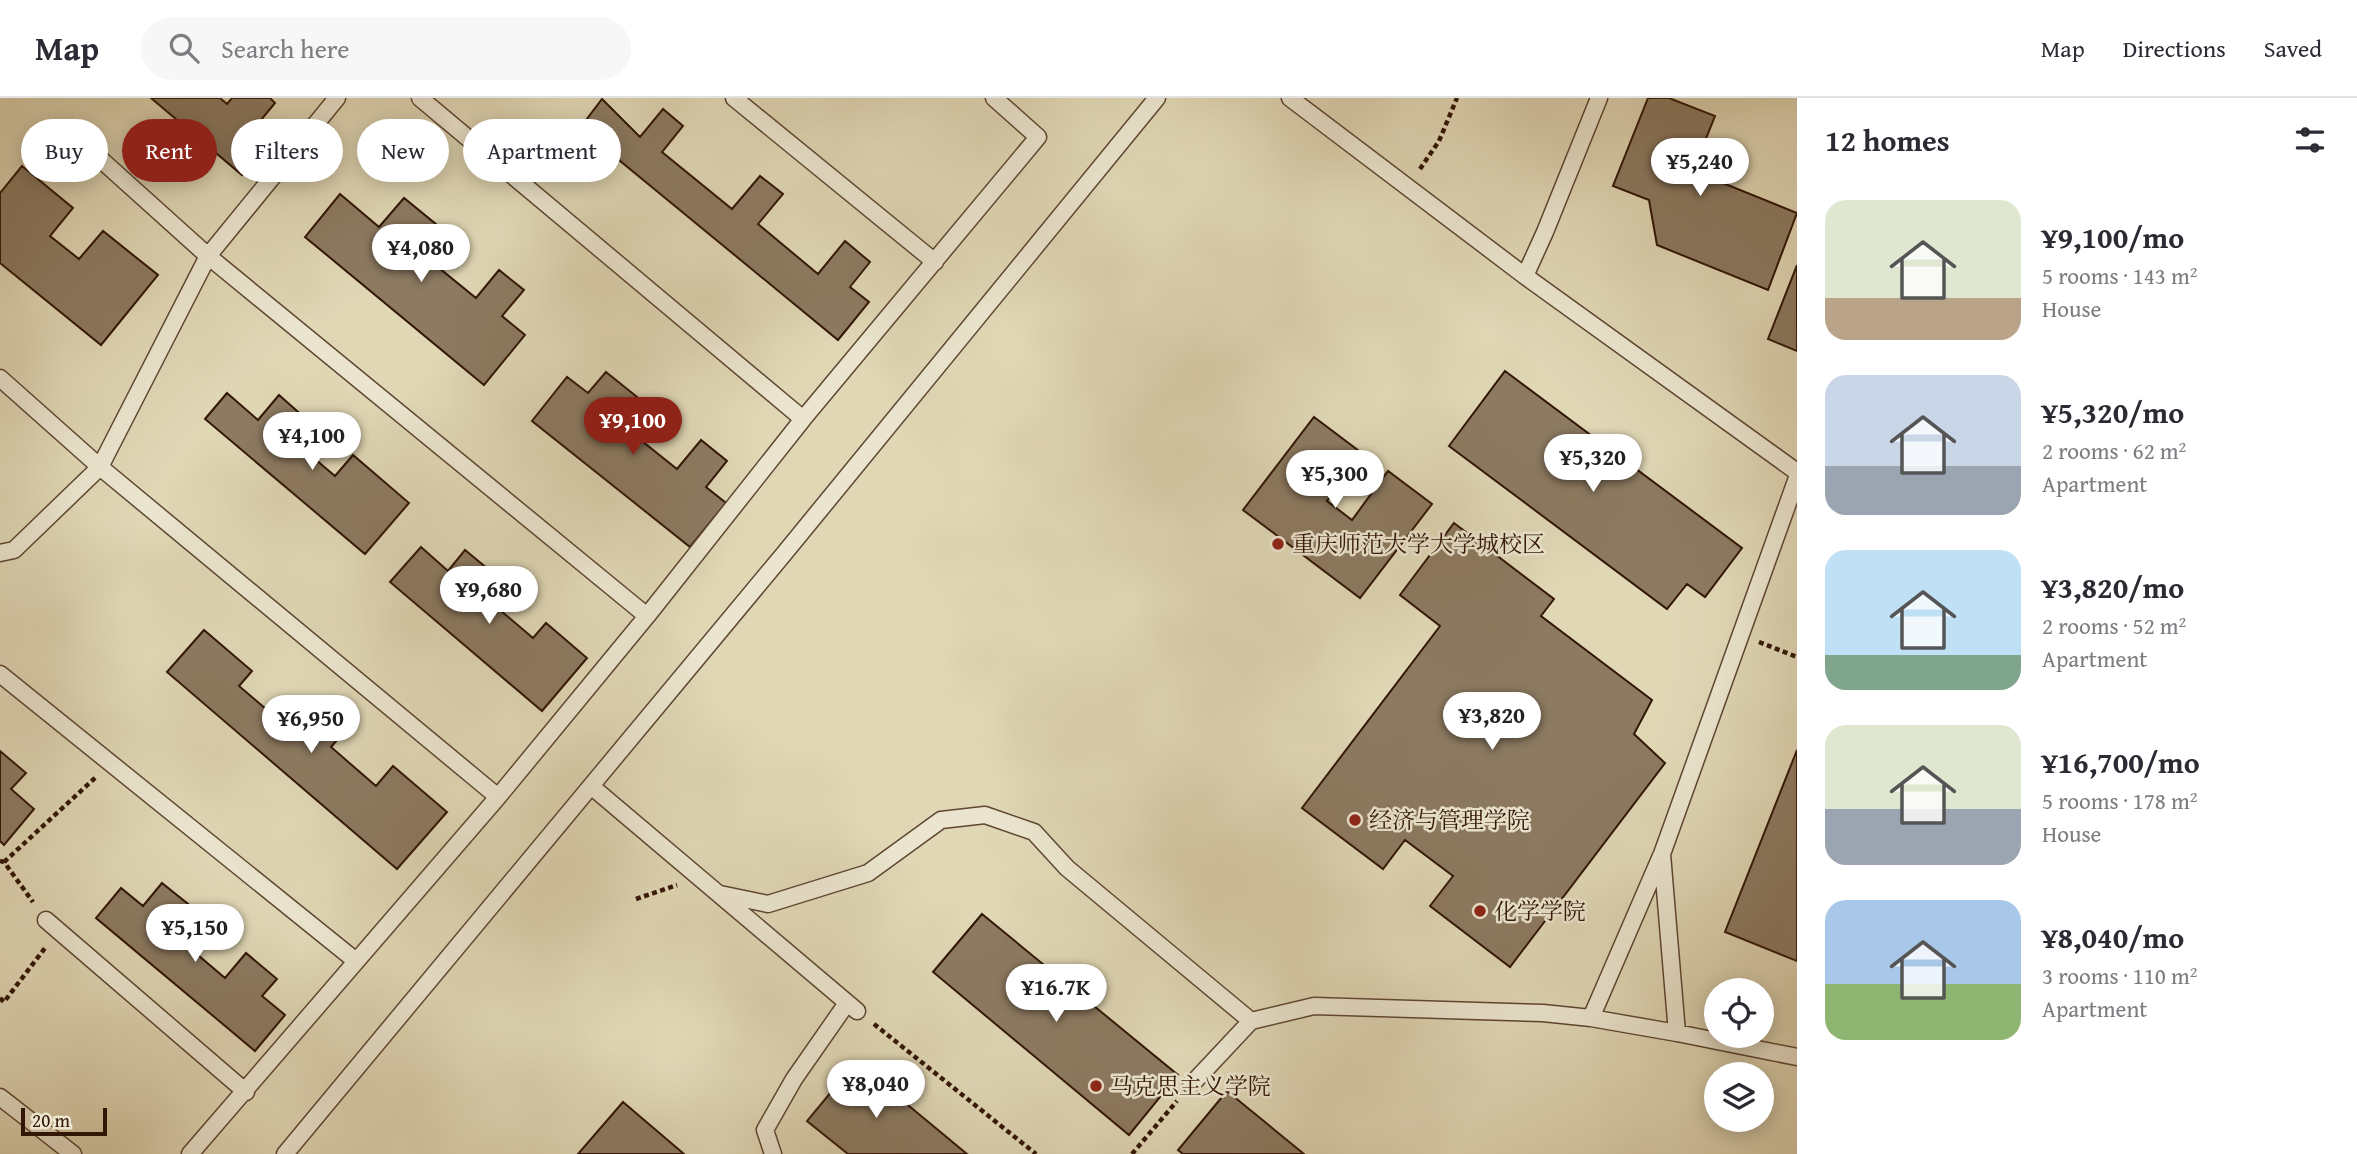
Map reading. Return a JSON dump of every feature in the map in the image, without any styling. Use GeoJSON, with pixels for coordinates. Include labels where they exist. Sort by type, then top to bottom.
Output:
{"type":"FeatureCollection","features":[{"type":"Feature","properties":{"kind":"lane"},"geometry":{"type":"LineString","coordinates":[[0,553],[14,550],[100,467],[208,256],[337,98]]}},
{"type":"Feature","properties":{"kind":"lane"},"geometry":{"type":"LineString","coordinates":[[420,98],[803,419]]}},
{"type":"Feature","properties":{"kind":"lane"},"geometry":{"type":"LineString","coordinates":[[734,98],[752,104],[935,262]]}},
{"type":"Feature","properties":{"kind":"lane"},"geometry":{"type":"LineString","coordinates":[[190,1154],[498,797],[647,616],[803,419],[1038,137],[994,98]]}},
{"type":"Feature","properties":{"kind":"lane"},"geometry":{"type":"LineString","coordinates":[[285,1154],[783,555],[1157,98]]}},
{"type":"Feature","properties":{"kind":"lane"},"geometry":{"type":"LineString","coordinates":[[1290,98],[1525,276],[1797,472]]}},
{"type":"Feature","properties":{"kind":"lane"},"geometry":{"type":"LineString","coordinates":[[1525,276],[1599,98]]}},
{"type":"Feature","properties":{"kind":"lane"},"geometry":{"type":"LineString","coordinates":[[108,166],[208,256],[647,616]]}},
{"type":"Feature","properties":{"kind":"lane"},"geometry":{"type":"LineString","coordinates":[[0,378],[100,467],[498,797]]}},
{"type":"Feature","properties":{"kind":"lane"},"geometry":{"type":"LineString","coordinates":[[1591,1018],[1662,854],[1797,478]]}},
{"type":"Feature","properties":{"kind":"lane"},"geometry":{"type":"LineString","coordinates":[[0,674],[356,961]]}},
{"type":"Feature","properties":{"kind":"lane"},"geometry":{"type":"LineString","coordinates":[[591,786],[852,1007],[794,1079],[765,1130],[773,1154]]}},
{"type":"Feature","properties":{"kind":"lane"},"geometry":{"type":"LineString","coordinates":[[720,894],[768,904],[868,873],[941,820],[985,815],[1034,832],[1067,868],[1251,1021]]}},
{"type":"Feature","properties":{"kind":"lane"},"geometry":{"type":"LineString","coordinates":[[1662,854],[1677,1033]]}},
{"type":"Feature","properties":{"kind":"lane"},"geometry":{"type":"LineString","coordinates":[[52,926],[246,1092]]}},
{"type":"Feature","properties":{"kind":"lane"},"geometry":{"type":"LineString","coordinates":[[1191,1085],[1251,1021],[1314,1006],[1543,1013],[1591,1018],[1797,1057]]}},
{"type":"Feature","properties":{"kind":"lane"},"geometry":{"type":"LineString","coordinates":[[0,1097],[74,1154]]}},
{"type":"Feature","properties":{"kind":"path"},"geometry":{"type":"LineString","coordinates":[[1408,187],[1439,141],[1457,98]]}},
{"type":"Feature","properties":{"kind":"path"},"geometry":{"type":"LineString","coordinates":[[1741,634],[1797,657]]}},
{"type":"Feature","properties":{"kind":"path"},"geometry":{"type":"LineString","coordinates":[[0,998],[4,1002],[52,926],[2,861],[111,763]]}},
{"type":"Feature","properties":{"kind":"path"},"geometry":{"type":"LineString","coordinates":[[636,899],[701,877]]}},
{"type":"Feature","properties":{"kind":"path"},"geometry":{"type":"LineString","coordinates":[[852,1007],[1036,1154]]}},
{"type":"Feature","properties":{"kind":"path"},"geometry":{"type":"LineString","coordinates":[[1132,1154],[1191,1085]]}},
{"type":"Feature","properties":{"kind":"building"},"geometry":{"type":"Polygon","coordinates":[[[151,98],[220,98],[227,104],[232,98],[270,98],[275,103],[262,119],[231,119],[231,166],[217,154],[217,119],[176,119],[151,98]]]}},
{"type":"Feature","properties":{"kind":"building"},"geometry":{"type":"Polygon","coordinates":[[[1648,98],[1669,98],[1715,116],[1693,171],[1797,213],[1768,290],[1657,245],[1649,200],[1613,186],[1648,98]]]}},
{"type":"Feature","properties":{"kind":"building"},"geometry":{"type":"Polygon","coordinates":[[[602,99],[640,137],[663,109],[683,126],[662,152],[732,209],[760,176],[783,194],[758,224],[818,274],[845,241],[870,262],[850,287],[869,302],[838,340],[621,162],[621,119],[587,119],[602,99]]]}},
{"type":"Feature","properties":{"kind":"building"},"geometry":{"type":"Polygon","coordinates":[[[21,167],[21,182],[41,182],[73,208],[50,236],[79,259],[103,231],[158,275],[101,345],[0,263],[0,193],[21,167]]]}},
{"type":"Feature","properties":{"kind":"building"},"geometry":{"type":"Polygon","coordinates":[[[340,194],[379,227],[404,198],[437,225],[417,250],[476,298],[499,270],[524,290],[502,316],[525,335],[484,385],[305,237],[340,194]]]}},
{"type":"Feature","properties":{"kind":"building"},"geometry":{"type":"Polygon","coordinates":[[[1797,265],[1797,351],[1768,339],[1797,265]]]}},
{"type":"Feature","properties":{"kind":"building"},"geometry":{"type":"Polygon","coordinates":[[[1505,371],[1742,548],[1705,597],[1687,584],[1667,609],[1449,446],[1505,371]]]}},
{"type":"Feature","properties":{"kind":"building"},"geometry":{"type":"Polygon","coordinates":[[[606,372],[637,397],[617,421],[677,469],[701,440],[727,461],[706,487],[726,503],[690,547],[532,421],[567,377],[588,393],[606,372]]]}},
{"type":"Feature","properties":{"kind":"building"},"geometry":{"type":"Polygon","coordinates":[[[227,393],[258,420],[279,395],[305,418],[289,437],[335,476],[353,455],[409,503],[365,554],[205,419],[227,393]]]}},
{"type":"Feature","properties":{"kind":"building"},"geometry":{"type":"Polygon","coordinates":[[[1314,417],[1363,454],[1327,501],[1352,520],[1388,471],[1432,504],[1360,598],[1243,510],[1314,417]]]}},
{"type":"Feature","properties":{"kind":"building"},"geometry":{"type":"Polygon","coordinates":[[[1454,523],[1554,599],[1541,616],[1652,700],[1634,734],[1665,763],[1510,967],[1430,906],[1453,876],[1405,840],[1383,869],[1302,808],[1440,626],[1400,595],[1454,523]]]}},
{"type":"Feature","properties":{"kind":"building"},"geometry":{"type":"Polygon","coordinates":[[[421,547],[448,571],[465,550],[495,575],[480,593],[533,638],[546,623],[587,658],[542,711],[390,582],[421,547]]]}},
{"type":"Feature","properties":{"kind":"building"},"geometry":{"type":"Polygon","coordinates":[[[204,630],[252,671],[239,686],[286,726],[308,700],[344,732],[331,747],[376,786],[393,766],[447,812],[397,869],[167,672],[204,630]]]}},
{"type":"Feature","properties":{"kind":"building"},"geometry":{"type":"Polygon","coordinates":[[[1797,750],[1797,961],[1725,932],[1797,750]]]}},
{"type":"Feature","properties":{"kind":"building"},"geometry":{"type":"Polygon","coordinates":[[[0,751],[26,773],[11,789],[34,809],[4,845],[0,841],[0,751]]]}},
{"type":"Feature","properties":{"kind":"building"},"geometry":{"type":"Polygon","coordinates":[[[162,883],[193,908],[172,933],[225,978],[246,953],[277,979],[262,996],[285,1015],[255,1051],[96,918],[121,888],[143,906],[162,883]]]}},
{"type":"Feature","properties":{"kind":"building"},"geometry":{"type":"Polygon","coordinates":[[[982,914],[1178,1075],[1129,1135],[933,972],[982,914]]]}},
{"type":"Feature","properties":{"kind":"building"},"geometry":{"type":"Polygon","coordinates":[[[856,1062],[967,1154],[848,1154],[807,1121],[856,1062]]]}},
{"type":"Feature","properties":{"kind":"building"},"geometry":{"type":"Polygon","coordinates":[[[1227,1091],[1304,1154],[1183,1154],[1178,1150],[1227,1091]]]}},
{"type":"Feature","properties":{"kind":"building"},"geometry":{"type":"Polygon","coordinates":[[[623,1102],[684,1154],[578,1154],[623,1102]]]}},
{"type":"Feature","properties":{"kind":"place","name":"重庆师范大学大学城校区"},"geometry":{"type":"Point","coordinates":[1278,544]}},
{"type":"Feature","properties":{"kind":"place","name":"经济与管理学院"},"geometry":{"type":"Point","coordinates":[1355,820]}},
{"type":"Feature","properties":{"kind":"place","name":"化学学院"},"geometry":{"type":"Point","coordinates":[1480,911]}},
{"type":"Feature","properties":{"kind":"place","name":"马克思主义学院"},"geometry":{"type":"Point","coordinates":[1096,1086]}}]}
